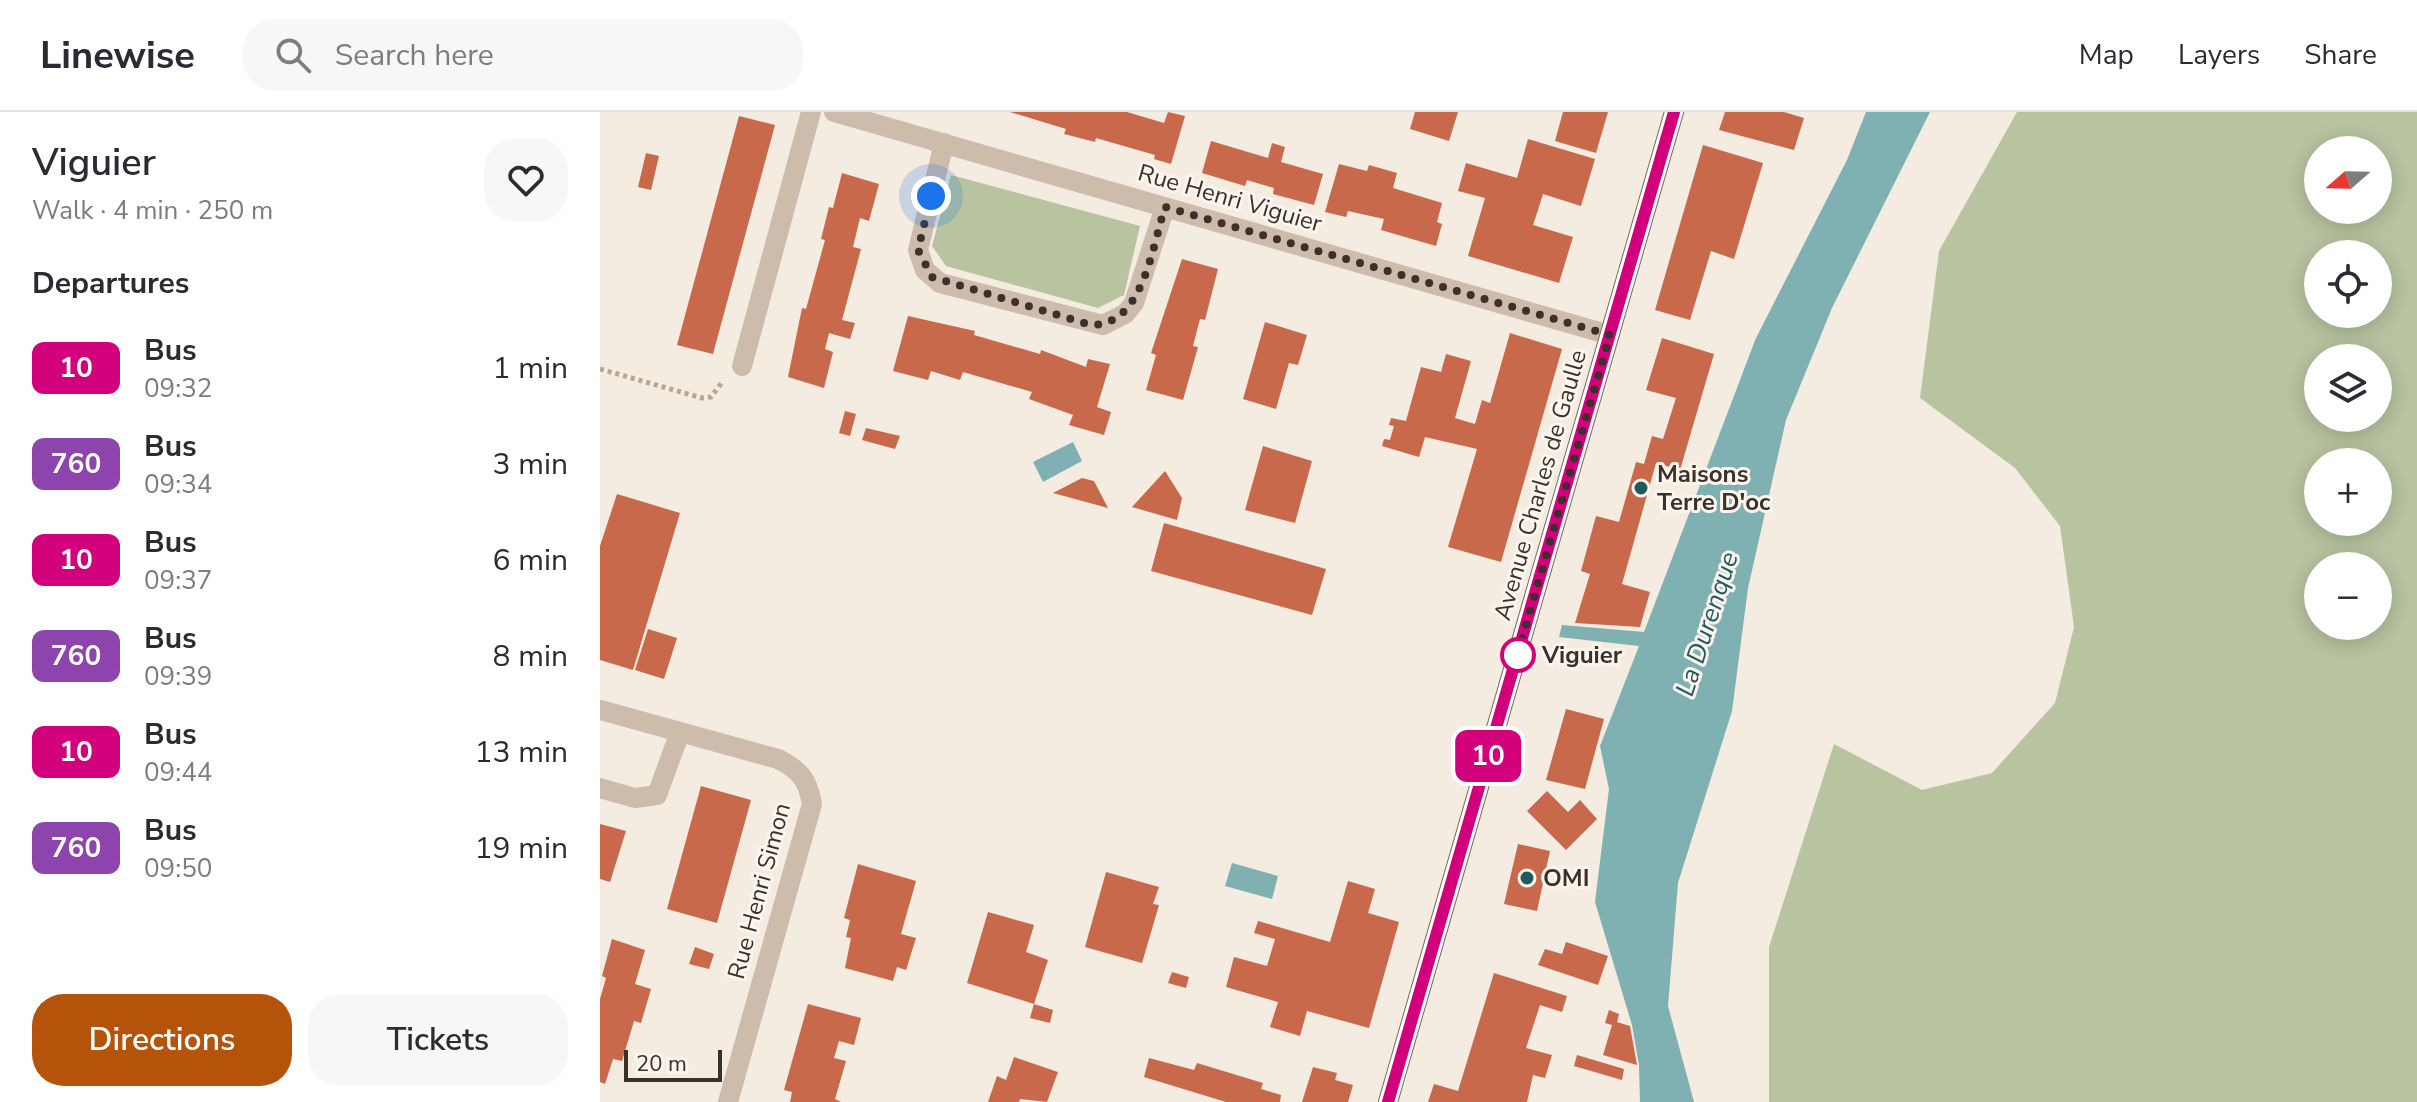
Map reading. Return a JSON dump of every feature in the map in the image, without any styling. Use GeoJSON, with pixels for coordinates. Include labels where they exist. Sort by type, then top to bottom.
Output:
{"type":"FeatureCollection","features":[{"type":"Feature","properties":{"kind":"main road","name":"Avenue Charles de Gaulle"},"geometry":{"type":"LineString","coordinates":[[1388,1102],[1674,112]]}},
{"type":"Feature","properties":{"kind":"street"},"geometry":{"type":"LineString","coordinates":[[742,366],[811,112]]}},
{"type":"Feature","properties":{"kind":"street","name":"Rue Henri Viguier"},"geometry":{"type":"LineString","coordinates":[[834,112],[1610,335]]}},
{"type":"Feature","properties":{"kind":"street"},"geometry":{"type":"LineString","coordinates":[[944,143],[918,250],[925,270],[940,283],[1103,325],[1116,321],[1134,303],[1165,207]]}},
{"type":"Feature","properties":{"kind":"street","name":"Rue Henri Simon"},"geometry":{"type":"LineString","coordinates":[[600,710],[792,765],[803,775],[812,804],[728,1102]]}},
{"type":"Feature","properties":{"kind":"street"},"geometry":{"type":"LineString","coordinates":[[600,788],[635,798],[657,795],[680,732]]}},
{"type":"Feature","properties":{"kind":"path"},"geometry":{"type":"LineString","coordinates":[[600,369],[707,399],[742,366]]}},
{"type":"Feature","properties":{"kind":"green space"},"geometry":{"type":"Polygon","coordinates":[[[2017,112],[2417,112],[2417,1102],[1769,1102],[1769,947],[1834,744],[1922,790],[1992,773],[2055,703],[2074,627],[2060,526],[2015,468],[1920,398],[1939,251],[2017,112]]]}},
{"type":"Feature","properties":{"kind":"green space"},"geometry":{"type":"Polygon","coordinates":[[[951,175],[1140,226],[1124,295],[1098,308],[946,266],[932,246],[951,175]]]}},
{"type":"Feature","properties":{"kind":"water","name":"La Durenque"},"geometry":{"type":"Polygon","coordinates":[[[1866,112],[1930,112],[1832,308],[1786,420],[1748,588],[1732,711],[1678,883],[1668,1006],[1694,1102],[1640,1102],[1639,1065],[1632,1025],[1595,902],[1609,789],[1600,746],[1639,646],[1559,637],[1562,625],[1644,632],[1756,338],[1847,160],[1866,112]]]}},
{"type":"Feature","properties":{"kind":"water"},"geometry":{"type":"Polygon","coordinates":[[[1073,442],[1082,461],[1043,482],[1033,462],[1073,442]]]}},
{"type":"Feature","properties":{"kind":"water"},"geometry":{"type":"Polygon","coordinates":[[[1232,863],[1278,876],[1272,899],[1225,886],[1232,863]]]}},
{"type":"Feature","properties":{"kind":"building"},"geometry":{"type":"Polygon","coordinates":[[[1010,112],[1127,112],[1164,123],[1168,112],[1185,116],[1171,164],[1154,159],[1155,155],[1096,138],[1095,142],[1064,134],[1066,129],[1010,112]]]}},
{"type":"Feature","properties":{"kind":"building"},"geometry":{"type":"Polygon","coordinates":[[[1415,112],[1458,112],[1449,141],[1410,129],[1415,112]]]}},
{"type":"Feature","properties":{"kind":"building"},"geometry":{"type":"Polygon","coordinates":[[[1563,112],[1608,112],[1596,153],[1555,141],[1563,112]]]}},
{"type":"Feature","properties":{"kind":"building"},"geometry":{"type":"Polygon","coordinates":[[[1725,112],[1784,112],[1804,118],[1794,150],[1719,130],[1725,112]]]}},
{"type":"Feature","properties":{"kind":"building"},"geometry":{"type":"Polygon","coordinates":[[[739,116],[775,125],[713,354],[677,345],[739,116]]]}},
{"type":"Feature","properties":{"kind":"building"},"geometry":{"type":"Polygon","coordinates":[[[1528,139],[1595,159],[1581,206],[1543,194],[1533,225],[1573,237],[1559,283],[1468,256],[1485,198],[1458,191],[1466,163],[1517,178],[1528,139]]]}},
{"type":"Feature","properties":{"kind":"building"},"geometry":{"type":"Polygon","coordinates":[[[1211,141],[1268,158],[1272,143],[1285,147],[1281,162],[1323,174],[1314,205],[1273,194],[1274,188],[1247,180],[1245,186],[1202,173],[1211,141]]]}},
{"type":"Feature","properties":{"kind":"building"},"geometry":{"type":"Polygon","coordinates":[[[1703,145],[1763,163],[1734,259],[1711,251],[1690,320],[1655,310],[1703,145]]]}},
{"type":"Feature","properties":{"kind":"building"},"geometry":{"type":"Polygon","coordinates":[[[646,153],[659,156],[651,190],[638,187],[646,153]]]}},
{"type":"Feature","properties":{"kind":"building"},"geometry":{"type":"Polygon","coordinates":[[[1339,164],[1367,171],[1369,165],[1397,173],[1393,188],[1442,203],[1437,222],[1442,224],[1436,246],[1381,230],[1384,219],[1348,211],[1346,217],[1325,212],[1339,164]]]}},
{"type":"Feature","properties":{"kind":"building"},"geometry":{"type":"Polygon","coordinates":[[[842,173],[879,184],[869,221],[860,218],[853,247],[861,249],[842,320],[855,323],[850,339],[829,333],[825,349],[833,352],[824,388],[788,377],[802,308],[806,309],[825,240],[821,239],[829,207],[833,208],[842,173]]]}},
{"type":"Feature","properties":{"kind":"building"},"geometry":{"type":"Polygon","coordinates":[[[1182,259],[1218,269],[1205,320],[1200,319],[1193,346],[1198,347],[1183,400],[1146,390],[1156,355],[1151,353],[1182,259]]]}},
{"type":"Feature","properties":{"kind":"building"},"geometry":{"type":"Polygon","coordinates":[[[908,316],[975,331],[974,335],[1040,354],[1041,350],[1086,367],[1088,359],[1110,364],[1097,407],[1111,412],[1104,435],[1069,425],[1073,415],[1029,399],[1032,392],[963,372],[960,380],[931,371],[928,380],[893,371],[908,316]]]}},
{"type":"Feature","properties":{"kind":"building"},"geometry":{"type":"Polygon","coordinates":[[[1265,322],[1307,335],[1298,365],[1289,363],[1276,409],[1243,399],[1265,322]]]}},
{"type":"Feature","properties":{"kind":"building"},"geometry":{"type":"Polygon","coordinates":[[[1510,333],[1562,349],[1501,562],[1448,547],[1477,449],[1425,437],[1419,457],[1382,446],[1384,439],[1390,440],[1394,426],[1389,425],[1391,418],[1406,421],[1421,367],[1441,372],[1446,354],[1471,361],[1455,418],[1475,424],[1482,400],[1490,403],[1510,333]]]}},
{"type":"Feature","properties":{"kind":"building"},"geometry":{"type":"Polygon","coordinates":[[[1662,338],[1714,354],[1680,470],[1656,463],[1622,584],[1650,592],[1640,627],[1575,623],[1590,574],[1581,571],[1596,516],[1619,522],[1636,462],[1644,464],[1652,436],[1663,439],[1676,398],[1646,390],[1662,338]]]}},
{"type":"Feature","properties":{"kind":"building"},"geometry":{"type":"Polygon","coordinates":[[[845,411],[856,414],[850,436],[839,433],[845,411]]]}},
{"type":"Feature","properties":{"kind":"building"},"geometry":{"type":"Polygon","coordinates":[[[866,428],[900,436],[895,449],[862,440],[866,428]]]}},
{"type":"Feature","properties":{"kind":"building"},"geometry":{"type":"Polygon","coordinates":[[[1263,446],[1312,461],[1295,523],[1245,510],[1263,446]]]}},
{"type":"Feature","properties":{"kind":"building"},"geometry":{"type":"Polygon","coordinates":[[[1165,471],[1182,498],[1177,520],[1132,507],[1165,471]]]}},
{"type":"Feature","properties":{"kind":"building"},"geometry":{"type":"Polygon","coordinates":[[[1082,478],[1094,481],[1108,508],[1053,493],[1082,478]]]}},
{"type":"Feature","properties":{"kind":"building"},"geometry":{"type":"Polygon","coordinates":[[[617,494],[680,513],[633,670],[600,660],[600,546],[617,494]]]}},
{"type":"Feature","properties":{"kind":"building"},"geometry":{"type":"Polygon","coordinates":[[[1164,523],[1326,569],[1312,615],[1151,571],[1164,523]]]}},
{"type":"Feature","properties":{"kind":"building"},"geometry":{"type":"Polygon","coordinates":[[[648,629],[677,638],[664,679],[635,670],[648,629]]]}},
{"type":"Feature","properties":{"kind":"building"},"geometry":{"type":"Polygon","coordinates":[[[1566,709],[1604,719],[1585,789],[1546,780],[1566,709]]]}},
{"type":"Feature","properties":{"kind":"building"},"geometry":{"type":"Polygon","coordinates":[[[701,786],[751,800],[717,923],[667,909],[701,786]]]}},
{"type":"Feature","properties":{"kind":"building"},"geometry":{"type":"Polygon","coordinates":[[[1547,791],[1568,812],[1580,800],[1597,819],[1566,850],[1527,811],[1547,791]]]}},
{"type":"Feature","properties":{"kind":"building"},"geometry":{"type":"Polygon","coordinates":[[[600,824],[626,831],[610,882],[600,879],[600,824]]]}},
{"type":"Feature","properties":{"kind":"building","name":"OMI"},"geometry":{"type":"Polygon","coordinates":[[[1518,844],[1550,851],[1537,911],[1504,904],[1518,844]]]}},
{"type":"Feature","properties":{"kind":"building"},"geometry":{"type":"Polygon","coordinates":[[[858,864],[916,881],[901,934],[916,938],[906,970],[897,967],[893,981],[845,968],[851,938],[846,937],[850,920],[844,918],[858,864]]]}},
{"type":"Feature","properties":{"kind":"building"},"geometry":{"type":"Polygon","coordinates":[[[1106,872],[1159,887],[1153,904],[1159,905],[1142,963],[1085,947],[1106,872]]]}},
{"type":"Feature","properties":{"kind":"building"},"geometry":{"type":"Polygon","coordinates":[[[1348,881],[1375,889],[1368,913],[1399,922],[1369,1028],[1307,1011],[1300,1036],[1270,1027],[1278,1002],[1226,987],[1234,957],[1267,966],[1275,939],[1254,933],[1258,921],[1330,942],[1348,881]]]}},
{"type":"Feature","properties":{"kind":"building"},"geometry":{"type":"Polygon","coordinates":[[[988,912],[1034,925],[1026,952],[1048,960],[1034,1004],[967,983],[988,912]]]}},
{"type":"Feature","properties":{"kind":"building"},"geometry":{"type":"Polygon","coordinates":[[[612,939],[645,950],[635,984],[651,989],[641,1023],[634,1021],[622,1061],[613,1059],[605,1084],[600,1082],[600,999],[606,978],[602,976],[612,939]]]}},
{"type":"Feature","properties":{"kind":"building"},"geometry":{"type":"Polygon","coordinates":[[[1566,942],[1608,956],[1598,985],[1538,965],[1545,949],[1562,954],[1566,942]]]}},
{"type":"Feature","properties":{"kind":"building"},"geometry":{"type":"Polygon","coordinates":[[[695,947],[714,954],[709,969],[689,964],[695,947]]]}},
{"type":"Feature","properties":{"kind":"building"},"geometry":{"type":"Polygon","coordinates":[[[1172,972],[1189,977],[1186,988],[1168,983],[1172,972]]]}},
{"type":"Feature","properties":{"kind":"building"},"geometry":{"type":"Polygon","coordinates":[[[1494,973],[1567,996],[1562,1012],[1540,1005],[1526,1048],[1552,1055],[1545,1078],[1533,1075],[1527,1102],[1428,1102],[1434,1084],[1458,1091],[1494,973]]]}},
{"type":"Feature","properties":{"kind":"building"},"geometry":{"type":"Polygon","coordinates":[[[808,1004],[861,1018],[854,1045],[839,1041],[834,1058],[846,1061],[835,1099],[841,1102],[790,1102],[792,1092],[784,1090],[808,1004]]]}},
{"type":"Feature","properties":{"kind":"building"},"geometry":{"type":"Polygon","coordinates":[[[1034,1004],[1053,1010],[1050,1023],[1030,1018],[1034,1004]]]}},
{"type":"Feature","properties":{"kind":"building"},"geometry":{"type":"Polygon","coordinates":[[[1609,1010],[1619,1014],[1617,1022],[1630,1026],[1637,1065],[1603,1055],[1612,1025],[1605,1023],[1609,1010]]]}},
{"type":"Feature","properties":{"kind":"building"},"geometry":{"type":"Polygon","coordinates":[[[1577,1055],[1624,1069],[1622,1080],[1574,1066],[1577,1055]]]}},
{"type":"Feature","properties":{"kind":"building"},"geometry":{"type":"Polygon","coordinates":[[[1014,1057],[1058,1072],[1047,1102],[1020,1099],[1019,1102],[988,1102],[997,1076],[1006,1080],[1014,1057]]]}},
{"type":"Feature","properties":{"kind":"building"},"geometry":{"type":"Polygon","coordinates":[[[1149,1058],[1194,1070],[1197,1063],[1263,1083],[1261,1089],[1281,1095],[1280,1102],[1226,1102],[1144,1077],[1149,1058]]]}},
{"type":"Feature","properties":{"kind":"building"},"geometry":{"type":"Polygon","coordinates":[[[1313,1067],[1337,1073],[1335,1080],[1353,1085],[1348,1102],[1302,1102],[1313,1067]]]}},
{"type":"Feature","properties":{"kind":"bus line","name":"10"},"geometry":{"type":"LineString","coordinates":[[1388,1102],[1674,112]]}},
{"type":"Feature","properties":{"kind":"place","name":"Maisons Terre D'oc"},"geometry":{"type":"Point","coordinates":[1641,488]}},
{"type":"Feature","properties":{"kind":"place","name":"Viguier"},"geometry":{"type":"Point","coordinates":[1518,655]}},
{"type":"Feature","properties":{"kind":"place","name":"OMI"},"geometry":{"type":"Point","coordinates":[1527,878]}},
{"type":"Feature","properties":{"kind":"route"},"geometry":{"type":"LineString","coordinates":[[931,196],[918,250],[925,270],[932,277],[940,283],[1091,325],[1116,321],[1134,303],[1165,207],[1610,335],[1513,670],[1518,655]]}}]}
